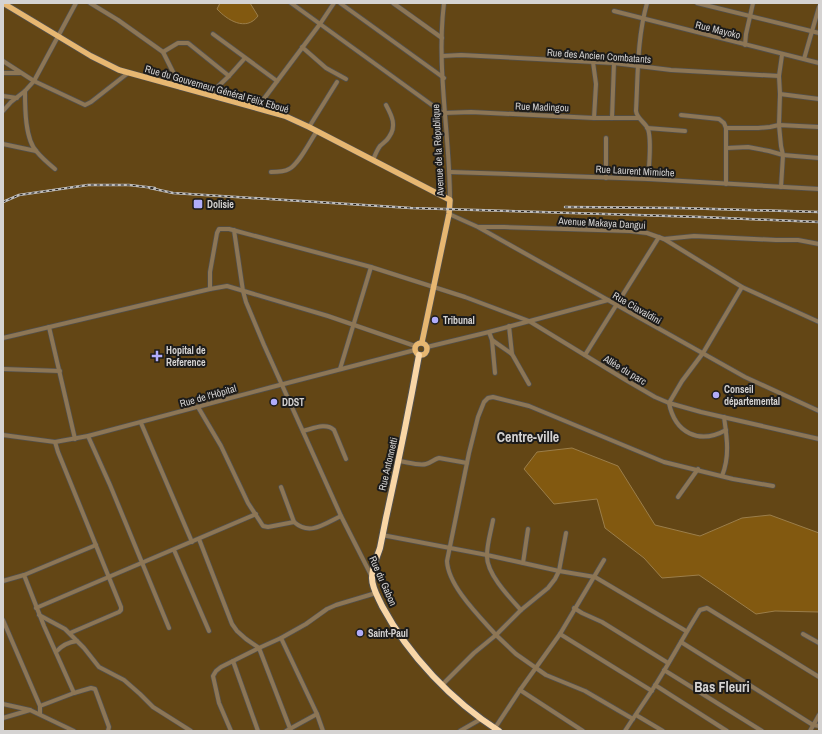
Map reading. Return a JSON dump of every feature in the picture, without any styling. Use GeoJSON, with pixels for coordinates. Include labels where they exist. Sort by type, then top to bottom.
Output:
{"type":"FeatureCollection","features":[{"type":"Feature","properties":{"kind":"highway","name":"Rue Antonnetti"},"geometry":{"type":"LineString","coordinates":[[372,576],[399,461],[417,350]]}},
{"type":"Feature","properties":{"kind":"highway","name":"Rue du Gabon"},"geometry":{"type":"LineString","coordinates":[[372,576],[376,593],[387,615],[417,658],[453,695],[481,719],[497,730]]}},
{"type":"Feature","properties":{"kind":"main road","name":"Rue du Gouverneur Général Félix Eboué"},"geometry":{"type":"LineString","coordinates":[[3,3],[91,56],[128,73],[285,116],[450,200]]}},
{"type":"Feature","properties":{"kind":"main road","name":"Avenue de la République"},"geometry":{"type":"LineString","coordinates":[[422,342],[449,214],[450,200]]}},
{"type":"Feature","properties":{"kind":"main road"},"geometry":{"type":"LineString","coordinates":[[422,342],[427,347],[428,350],[425,354],[417,350],[418,343],[422,342]]}},
{"type":"Feature","properties":{"kind":"street"},"geometry":{"type":"LineString","coordinates":[[3,111],[34,81],[76,3]]}},
{"type":"Feature","properties":{"kind":"street"},"geometry":{"type":"LineString","coordinates":[[90,3],[118,20],[163,52],[180,88]]}},
{"type":"Feature","properties":{"kind":"street"},"geometry":{"type":"LineString","coordinates":[[291,3],[439,112],[445,113]]}},
{"type":"Feature","properties":{"kind":"street"},"geometry":{"type":"LineString","coordinates":[[256,108],[320,24],[334,3]]}},
{"type":"Feature","properties":{"kind":"street"},"geometry":{"type":"LineString","coordinates":[[340,3],[444,78]]}},
{"type":"Feature","properties":{"kind":"street"},"geometry":{"type":"LineString","coordinates":[[392,3],[442,38]]}},
{"type":"Feature","properties":{"kind":"street","name":"Avenue de la République"},"geometry":{"type":"LineString","coordinates":[[444,3],[442,56],[450,172],[450,200]]}},
{"type":"Feature","properties":{"kind":"street"},"geometry":{"type":"LineString","coordinates":[[648,3],[643,19],[637,65],[636,111],[638,118],[648,128],[648,179]]}},
{"type":"Feature","properties":{"kind":"street"},"geometry":{"type":"LineString","coordinates":[[696,3],[819,33]]}},
{"type":"Feature","properties":{"kind":"street"},"geometry":{"type":"LineString","coordinates":[[745,45],[752,3]]}},
{"type":"Feature","properties":{"kind":"street"},"geometry":{"type":"LineString","coordinates":[[804,59],[819,6]]}},
{"type":"Feature","properties":{"kind":"street","name":"Rue Mayoko"},"geometry":{"type":"LineString","coordinates":[[614,11],[782,55],[819,63]]}},
{"type":"Feature","properties":{"kind":"street"},"geometry":{"type":"LineString","coordinates":[[213,34],[277,81]]}},
{"type":"Feature","properties":{"kind":"street"},"geometry":{"type":"LineString","coordinates":[[163,52],[178,44],[188,43],[229,76]]}},
{"type":"Feature","properties":{"kind":"street"},"geometry":{"type":"LineString","coordinates":[[302,47],[326,68],[346,79]]}},
{"type":"Feature","properties":{"kind":"street","name":"Rue des Ancien Combatants"},"geometry":{"type":"LineString","coordinates":[[442,56],[461,55],[614,63],[671,70],[779,76]]}},
{"type":"Feature","properties":{"kind":"street"},"geometry":{"type":"LineString","coordinates":[[781,187],[783,155],[779,125],[779,76],[782,55]]}},
{"type":"Feature","properties":{"kind":"street"},"geometry":{"type":"LineString","coordinates":[[209,95],[246,58]]}},
{"type":"Feature","properties":{"kind":"street"},"geometry":{"type":"LineString","coordinates":[[3,61],[34,81],[85,105],[128,73]]}},
{"type":"Feature","properties":{"kind":"street"},"geometry":{"type":"LineString","coordinates":[[593,62],[596,84],[594,118]]}},
{"type":"Feature","properties":{"kind":"street"},"geometry":{"type":"LineString","coordinates":[[612,118],[614,63]]}},
{"type":"Feature","properties":{"kind":"street"},"geometry":{"type":"LineString","coordinates":[[3,73],[20,73]]}},
{"type":"Feature","properties":{"kind":"street"},"geometry":{"type":"LineString","coordinates":[[309,127],[337,82]]}},
{"type":"Feature","properties":{"kind":"street"},"geometry":{"type":"LineString","coordinates":[[25,91],[25,115],[30,140],[36,151],[55,169]]}},
{"type":"Feature","properties":{"kind":"street"},"geometry":{"type":"LineString","coordinates":[[780,94],[819,99]]}},
{"type":"Feature","properties":{"kind":"street"},"geometry":{"type":"LineString","coordinates":[[3,96],[17,98]]}},
{"type":"Feature","properties":{"kind":"street"},"geometry":{"type":"LineString","coordinates":[[373,160],[379,147],[389,139],[392,132],[392,116],[386,105]]}},
{"type":"Feature","properties":{"kind":"street","name":"Rue Madingou"},"geometry":{"type":"LineString","coordinates":[[445,113],[471,112],[594,118],[638,118]]}},
{"type":"Feature","properties":{"kind":"street"},"geometry":{"type":"LineString","coordinates":[[681,116],[719,119],[722,121],[726,128],[726,184]]}},
{"type":"Feature","properties":{"kind":"street"},"geometry":{"type":"LineString","coordinates":[[726,128],[770,128],[779,125],[819,126]]}},
{"type":"Feature","properties":{"kind":"street"},"geometry":{"type":"LineString","coordinates":[[648,128],[686,132]]}},
{"type":"Feature","properties":{"kind":"street"},"geometry":{"type":"LineString","coordinates":[[271,172],[290,169],[298,161],[317,131]]}},
{"type":"Feature","properties":{"kind":"street"},"geometry":{"type":"LineString","coordinates":[[606,138],[606,178]]}},
{"type":"Feature","properties":{"kind":"street"},"geometry":{"type":"LineString","coordinates":[[23,148],[30,140]]}},
{"type":"Feature","properties":{"kind":"street"},"geometry":{"type":"LineString","coordinates":[[3,144],[36,151]]}},
{"type":"Feature","properties":{"kind":"street"},"geometry":{"type":"LineString","coordinates":[[727,148],[748,147],[769,150],[783,155],[819,158]]}},
{"type":"Feature","properties":{"kind":"street","name":"Rue Laurent Mimiche"},"geometry":{"type":"LineString","coordinates":[[450,172],[648,179],[819,189]]}},
{"type":"Feature","properties":{"kind":"street","name":"Rue Ciavaldini"},"geometry":{"type":"LineString","coordinates":[[449,214],[478,227],[662,332],[745,377],[819,411]]}},
{"type":"Feature","properties":{"kind":"street","name":"Avenue Makaya Dangui"},"geometry":{"type":"LineString","coordinates":[[478,227],[630,231],[646,233],[662,238],[701,236],[798,240],[819,244]]}},
{"type":"Feature","properties":{"kind":"street"},"geometry":{"type":"LineString","coordinates":[[210,289],[210,272],[216,233],[219,229],[224,228],[234,230]]}},
{"type":"Feature","properties":{"kind":"street","name":"Allée du parc"},"geometry":{"type":"LineString","coordinates":[[234,230],[371,266],[433,286],[529,321],[655,397],[669,403],[819,439]]}},
{"type":"Feature","properties":{"kind":"street","name":"Rue du Gabon"},"geometry":{"type":"LineString","coordinates":[[234,230],[243,292],[264,345],[341,516],[372,576]]}},
{"type":"Feature","properties":{"kind":"street"},"geometry":{"type":"LineString","coordinates":[[585,355],[662,238],[742,287],[819,322]]}},
{"type":"Feature","properties":{"kind":"street"},"geometry":{"type":"LineString","coordinates":[[340,369],[371,266]]}},
{"type":"Feature","properties":{"kind":"street"},"geometry":{"type":"LineString","coordinates":[[3,338],[227,286],[354,325],[417,350]]}},
{"type":"Feature","properties":{"kind":"street"},"geometry":{"type":"LineString","coordinates":[[726,430],[707,437],[687,432],[674,420],[669,403],[682,381],[703,353],[742,287]]}},
{"type":"Feature","properties":{"kind":"street"},"geometry":{"type":"LineString","coordinates":[[427,347],[608,300]]}},
{"type":"Feature","properties":{"kind":"street"},"geometry":{"type":"LineString","coordinates":[[509,326],[512,354],[529,384]]}},
{"type":"Feature","properties":{"kind":"street"},"geometry":{"type":"LineString","coordinates":[[49,327],[75,439]]}},
{"type":"Feature","properties":{"kind":"street"},"geometry":{"type":"LineString","coordinates":[[489,332],[492,340],[495,373]]}},
{"type":"Feature","properties":{"kind":"street"},"geometry":{"type":"LineString","coordinates":[[492,340],[512,354]]}},
{"type":"Feature","properties":{"kind":"street","name":"Rue de l'Hôpital"},"geometry":{"type":"LineString","coordinates":[[3,435],[55,442],[75,439],[417,350]]}},
{"type":"Feature","properties":{"kind":"street"},"geometry":{"type":"LineString","coordinates":[[3,369],[60,371]]}},
{"type":"Feature","properties":{"kind":"street"},"geometry":{"type":"LineString","coordinates":[[663,731],[585,691],[552,678],[536,669],[516,654],[496,635],[464,599],[455,584],[447,568],[447,561],[467,463],[478,417],[484,402],[488,398],[493,397],[529,406],[664,462],[722,476],[773,486]]}},
{"type":"Feature","properties":{"kind":"street"},"geometry":{"type":"LineString","coordinates":[[198,408],[221,446],[248,503],[263,526],[265,527],[294,522]]}},
{"type":"Feature","properties":{"kind":"street"},"geometry":{"type":"LineString","coordinates":[[722,476],[727,464],[727,441],[724,417]]}},
{"type":"Feature","properties":{"kind":"street"},"geometry":{"type":"LineString","coordinates":[[141,423],[192,542]]}},
{"type":"Feature","properties":{"kind":"street"},"geometry":{"type":"LineString","coordinates":[[303,431],[326,426],[331,427],[334,430],[346,459]]}},
{"type":"Feature","properties":{"kind":"street"},"geometry":{"type":"LineString","coordinates":[[88,436],[143,563],[169,628]]}},
{"type":"Feature","properties":{"kind":"street"},"geometry":{"type":"LineString","coordinates":[[55,442],[110,576],[122,610],[70,632]]}},
{"type":"Feature","properties":{"kind":"street"},"geometry":{"type":"LineString","coordinates":[[399,461],[428,464],[439,458],[467,463]]}},
{"type":"Feature","properties":{"kind":"street"},"geometry":{"type":"LineString","coordinates":[[678,497],[698,469]]}},
{"type":"Feature","properties":{"kind":"street"},"geometry":{"type":"LineString","coordinates":[[281,487],[294,522],[301,528],[314,528],[341,516]]}},
{"type":"Feature","properties":{"kind":"street"},"geometry":{"type":"LineString","coordinates":[[36,608],[256,514]]}},
{"type":"Feature","properties":{"kind":"street"},"geometry":{"type":"LineString","coordinates":[[493,520],[486,555],[488,562],[497,581],[521,610]]}},
{"type":"Feature","properties":{"kind":"street"},"geometry":{"type":"LineString","coordinates":[[523,563],[528,529]]}},
{"type":"Feature","properties":{"kind":"street"},"geometry":{"type":"LineString","coordinates":[[443,684],[521,610],[548,588],[559,571],[566,533]]}},
{"type":"Feature","properties":{"kind":"street"},"geometry":{"type":"LineString","coordinates":[[382,534],[559,571],[595,576],[686,631]]}},
{"type":"Feature","properties":{"kind":"street"},"geometry":{"type":"LineString","coordinates":[[199,539],[232,624],[246,639],[259,648],[291,730]]}},
{"type":"Feature","properties":{"kind":"street"},"geometry":{"type":"LineString","coordinates":[[3,581],[24,575],[96,545]]}},
{"type":"Feature","properties":{"kind":"street"},"geometry":{"type":"LineString","coordinates":[[174,550],[209,631]]}},
{"type":"Feature","properties":{"kind":"street"},"geometry":{"type":"LineString","coordinates":[[497,730],[520,690],[560,634],[574,608],[604,560]]}},
{"type":"Feature","properties":{"kind":"street"},"geometry":{"type":"LineString","coordinates":[[24,575],[36,608],[74,693]]}},
{"type":"Feature","properties":{"kind":"street"},"geometry":{"type":"LineString","coordinates":[[225,731],[230,730],[219,703],[213,676],[216,672],[233,660],[281,638],[306,624],[326,609],[376,593]]}},
{"type":"Feature","properties":{"kind":"street"},"geometry":{"type":"LineString","coordinates":[[574,608],[602,622],[668,663]]}},
{"type":"Feature","properties":{"kind":"street"},"geometry":{"type":"LineString","coordinates":[[625,731],[656,685],[686,631],[700,610],[707,608],[819,678]]}},
{"type":"Feature","properties":{"kind":"street"},"geometry":{"type":"LineString","coordinates":[[39,615],[70,632],[99,667],[124,680],[153,707],[191,731]]}},
{"type":"Feature","properties":{"kind":"street"},"geometry":{"type":"LineString","coordinates":[[3,620],[40,706],[40,714]]}},
{"type":"Feature","properties":{"kind":"street"},"geometry":{"type":"LineString","coordinates":[[560,634],[652,691]]}},
{"type":"Feature","properties":{"kind":"street"},"geometry":{"type":"LineString","coordinates":[[804,634],[819,643]]}},
{"type":"Feature","properties":{"kind":"street"},"geometry":{"type":"LineString","coordinates":[[281,638],[318,714],[323,731]]}},
{"type":"Feature","properties":{"kind":"street"},"geometry":{"type":"LineString","coordinates":[[56,652],[66,643],[78,641]]}},
{"type":"Feature","properties":{"kind":"street"},"geometry":{"type":"LineString","coordinates":[[681,642],[813,725],[819,726]]}},
{"type":"Feature","properties":{"kind":"street"},"geometry":{"type":"LineString","coordinates":[[233,660],[258,731]]}},
{"type":"Feature","properties":{"kind":"street"},"geometry":{"type":"LineString","coordinates":[[664,670],[762,731]]}},
{"type":"Feature","properties":{"kind":"street"},"geometry":{"type":"LineString","coordinates":[[656,685],[727,731]]}},
{"type":"Feature","properties":{"kind":"street"},"geometry":{"type":"LineString","coordinates":[[40,706],[74,693],[92,688],[95,689],[109,728],[108,731]]}},
{"type":"Feature","properties":{"kind":"street"},"geometry":{"type":"LineString","coordinates":[[520,690],[583,731]]}},
{"type":"Feature","properties":{"kind":"street"},"geometry":{"type":"LineString","coordinates":[[3,704],[30,710],[74,731]]}},
{"type":"Feature","properties":{"kind":"street"},"geometry":{"type":"LineString","coordinates":[[3,718],[30,710]]}},
{"type":"Feature","properties":{"kind":"street"},"geometry":{"type":"LineString","coordinates":[[286,731],[291,730],[318,714]]}},
{"type":"Feature","properties":{"kind":"street"},"geometry":{"type":"LineString","coordinates":[[810,731],[819,715]]}},
{"type":"Feature","properties":{"kind":"street"},"geometry":{"type":"LineString","coordinates":[[460,731],[481,719]]}},
{"type":"Feature","properties":{"kind":"shaded area"},"geometry":{"type":"Polygon","coordinates":[[[3,3],[819,3],[819,731],[3,731],[3,3]]]}},
{"type":"Feature","properties":{"kind":"shaded area"},"geometry":{"type":"Polygon","coordinates":[[[220,3],[250,3],[258,16],[253,21],[248,23],[237,23],[226,17],[217,9],[220,3]]]}},
{"type":"Feature","properties":{"kind":"shaded area"},"geometry":{"type":"Polygon","coordinates":[[[572,448],[618,466],[655,525],[700,536],[742,518],[770,515],[819,533],[819,612],[775,611],[756,614],[699,575],[662,578],[644,558],[605,528],[597,499],[554,504],[524,469],[537,452],[572,448]]]}},
{"type":"Feature","properties":{"kind":"railway"},"geometry":{"type":"LineString","coordinates":[[3,202],[19,195],[88,185],[129,185],[155,188]]}},
{"type":"Feature","properties":{"kind":"railway"},"geometry":{"type":"LineString","coordinates":[[150,188],[173,193],[411,208],[819,222]]}},
{"type":"Feature","properties":{"kind":"railway"},"geometry":{"type":"LineString","coordinates":[[565,207],[679,208],[819,212]]}},
{"type":"Feature","properties":{"kind":"place","name":"Dolisie"},"geometry":{"type":"Point","coordinates":[198,204]}},
{"type":"Feature","properties":{"kind":"place","name":"Tribunal"},"geometry":{"type":"Point","coordinates":[435,320]}},
{"type":"Feature","properties":{"kind":"place","name":"Hopital de Reference"},"geometry":{"type":"Point","coordinates":[157,356]}},
{"type":"Feature","properties":{"kind":"place","name":"Conseil départemental"},"geometry":{"type":"Point","coordinates":[716,395]}},
{"type":"Feature","properties":{"kind":"place","name":"DDST"},"geometry":{"type":"Point","coordinates":[274,402]}},
{"type":"Feature","properties":{"kind":"place","name":"Saint-Paul"},"geometry":{"type":"Point","coordinates":[360,633]}},
{"type":"Feature","properties":{"kind":"district","name":"Centre-ville"},"geometry":{"type":"Point","coordinates":[528,437]}},
{"type":"Feature","properties":{"kind":"district","name":"Bas Fleuri"},"geometry":{"type":"Point","coordinates":[722,687]}}]}
